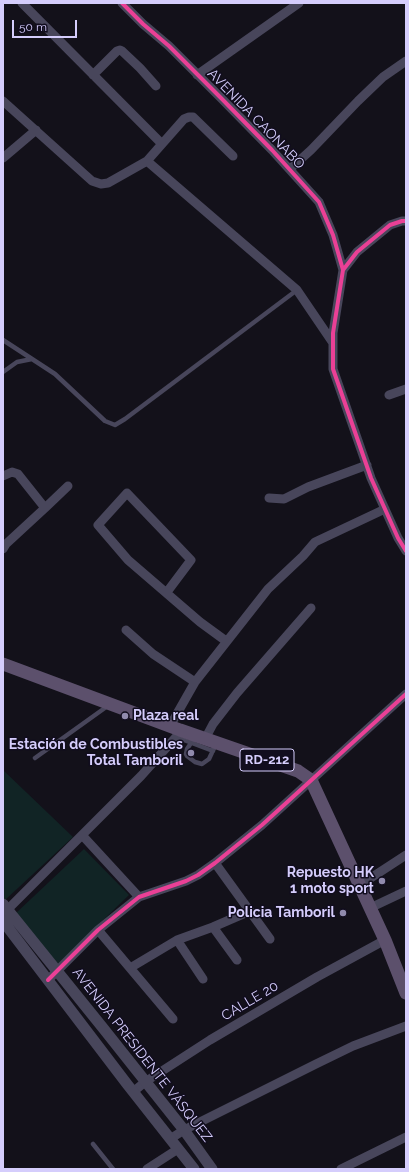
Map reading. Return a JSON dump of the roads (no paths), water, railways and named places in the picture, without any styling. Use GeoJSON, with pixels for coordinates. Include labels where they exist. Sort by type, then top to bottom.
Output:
{"type":"FeatureCollection","features":[{"type":"Feature","properties":{"kind":"main road","name":"RD-212"},"geometry":{"type":"LineString","coordinates":[[3,664],[110,704],[204,742],[298,771],[311,780],[385,940],[406,993]]}},
{"type":"Feature","properties":{"kind":"street"},"geometry":{"type":"LineString","coordinates":[[22,3],[162,144]]}},
{"type":"Feature","properties":{"kind":"street"},"geometry":{"type":"LineString","coordinates":[[197,75],[299,3]]}},
{"type":"Feature","properties":{"kind":"street","name":"AVENIDA CAONABO"},"geometry":{"type":"LineString","coordinates":[[126,4],[143,24],[169,46],[241,118],[290,169],[319,202],[333,235],[343,270]]}},
{"type":"Feature","properties":{"kind":"street"},"geometry":{"type":"LineString","coordinates":[[93,74],[117,51],[120,50],[140,68],[156,86]]}},
{"type":"Feature","properties":{"kind":"street"},"geometry":{"type":"LineString","coordinates":[[290,169],[383,77],[406,61]]}},
{"type":"Feature","properties":{"kind":"street"},"geometry":{"type":"LineString","coordinates":[[3,101],[92,181],[101,184],[108,183],[147,161],[184,119],[189,116],[193,117],[233,156]]}},
{"type":"Feature","properties":{"kind":"street"},"geometry":{"type":"LineString","coordinates":[[3,158],[36,130]]}},
{"type":"Feature","properties":{"kind":"street"},"geometry":{"type":"LineString","coordinates":[[147,161],[297,290],[333,343]]}},
{"type":"Feature","properties":{"kind":"street"},"geometry":{"type":"LineString","coordinates":[[406,221],[390,225],[357,252],[343,270],[333,333],[333,369],[371,478],[385,509],[402,536],[406,551]]}},
{"type":"Feature","properties":{"kind":"street"},"geometry":{"type":"LineString","coordinates":[[389,394],[406,389]]}},
{"type":"Feature","properties":{"kind":"street"},"geometry":{"type":"LineString","coordinates":[[269,498],[284,498],[308,487],[367,465]]}},
{"type":"Feature","properties":{"kind":"street"},"geometry":{"type":"LineString","coordinates":[[3,476],[12,472],[18,474],[45,508]]}},
{"type":"Feature","properties":{"kind":"street"},"geometry":{"type":"LineString","coordinates":[[3,549],[6,544],[68,486]]}},
{"type":"Feature","properties":{"kind":"street"},"geometry":{"type":"LineString","coordinates":[[167,592],[191,560],[127,493],[98,525],[128,560],[200,622],[226,641]]}},
{"type":"Feature","properties":{"kind":"street"},"geometry":{"type":"LineString","coordinates":[[4,909],[82,836],[141,776],[175,731],[195,682],[268,589],[303,556],[315,542],[385,509]]}},
{"type":"Feature","properties":{"kind":"street"},"geometry":{"type":"LineString","coordinates":[[204,742],[213,724],[237,693],[311,608]]}},
{"type":"Feature","properties":{"kind":"street"},"geometry":{"type":"LineString","coordinates":[[126,630],[153,654],[195,682]]}},
{"type":"Feature","properties":{"kind":"street"},"geometry":{"type":"LineString","coordinates":[[48,980],[98,930],[139,897],[186,881],[215,863],[262,825],[406,694]]}},
{"type":"Feature","properties":{"kind":"street"},"geometry":{"type":"LineString","coordinates":[[82,836],[139,897]]}},
{"type":"Feature","properties":{"kind":"street"},"geometry":{"type":"LineString","coordinates":[[360,885],[406,855]]}},
{"type":"Feature","properties":{"kind":"street"},"geometry":{"type":"LineString","coordinates":[[215,863],[270,939]]}},
{"type":"Feature","properties":{"kind":"street"},"geometry":{"type":"LineString","coordinates":[[370,908],[406,891]]}},
{"type":"Feature","properties":{"kind":"street","name":"AVENIDA PRESIDENTE VÁSQUEZ"},"geometry":{"type":"LineString","coordinates":[[4,909],[57,971],[184,1130],[212,1169]]}},
{"type":"Feature","properties":{"kind":"street"},"geometry":{"type":"LineString","coordinates":[[130,968],[177,940],[213,927],[250,911]]}},
{"type":"Feature","properties":{"kind":"street","name":"AVENIDA PRESIDENTE VÁSQUEZ"},"geometry":{"type":"LineString","coordinates":[[3,921],[133,1092],[194,1169]]}},
{"type":"Feature","properties":{"kind":"street"},"geometry":{"type":"LineString","coordinates":[[213,927],[237,960]]}},
{"type":"Feature","properties":{"kind":"street"},"geometry":{"type":"LineString","coordinates":[[98,930],[173,1019]]}},
{"type":"Feature","properties":{"kind":"street"},"geometry":{"type":"LineString","coordinates":[[177,940],[203,979]]}},
{"type":"Feature","properties":{"kind":"street","name":"CALLE 20"},"geometry":{"type":"LineString","coordinates":[[133,1092],[145,1082],[210,1040],[385,940]]}},
{"type":"Feature","properties":{"kind":"street"},"geometry":{"type":"LineString","coordinates":[[170,1140],[184,1130],[353,1046],[406,1026]]}},
{"type":"Feature","properties":{"kind":"street"},"geometry":{"type":"LineString","coordinates":[[342,1169],[406,1137]]}},
{"type":"Feature","properties":{"kind":"street"},"geometry":{"type":"LineString","coordinates":[[147,1169],[178,1149]]}},
{"type":"Feature","properties":{"kind":"lane"},"geometry":{"type":"LineString","coordinates":[[3,340],[55,374],[105,421],[115,425],[297,290]]}},
{"type":"Feature","properties":{"kind":"lane"},"geometry":{"type":"LineString","coordinates":[[3,372],[17,362],[32,359]]}},
{"type":"Feature","properties":{"kind":"lane"},"geometry":{"type":"LineString","coordinates":[[35,758],[110,704]]}},
{"type":"Feature","properties":{"kind":"lane"},"geometry":{"type":"LineString","coordinates":[[93,1144],[113,1169]]}},
{"type":"Feature","properties":{"kind":"place","name":"Plaza real"},"geometry":{"type":"Point","coordinates":[125,716]}},
{"type":"Feature","properties":{"kind":"place","name":"Estación de Combustibles Total Tamboril"},"geometry":{"type":"Point","coordinates":[191,753]}},
{"type":"Feature","properties":{"kind":"place","name":"Repuesto HK 1 moto sport"},"geometry":{"type":"Point","coordinates":[382,881]}},
{"type":"Feature","properties":{"kind":"place","name":"Policia Tamboril"},"geometry":{"type":"Point","coordinates":[343,913]}}]}
